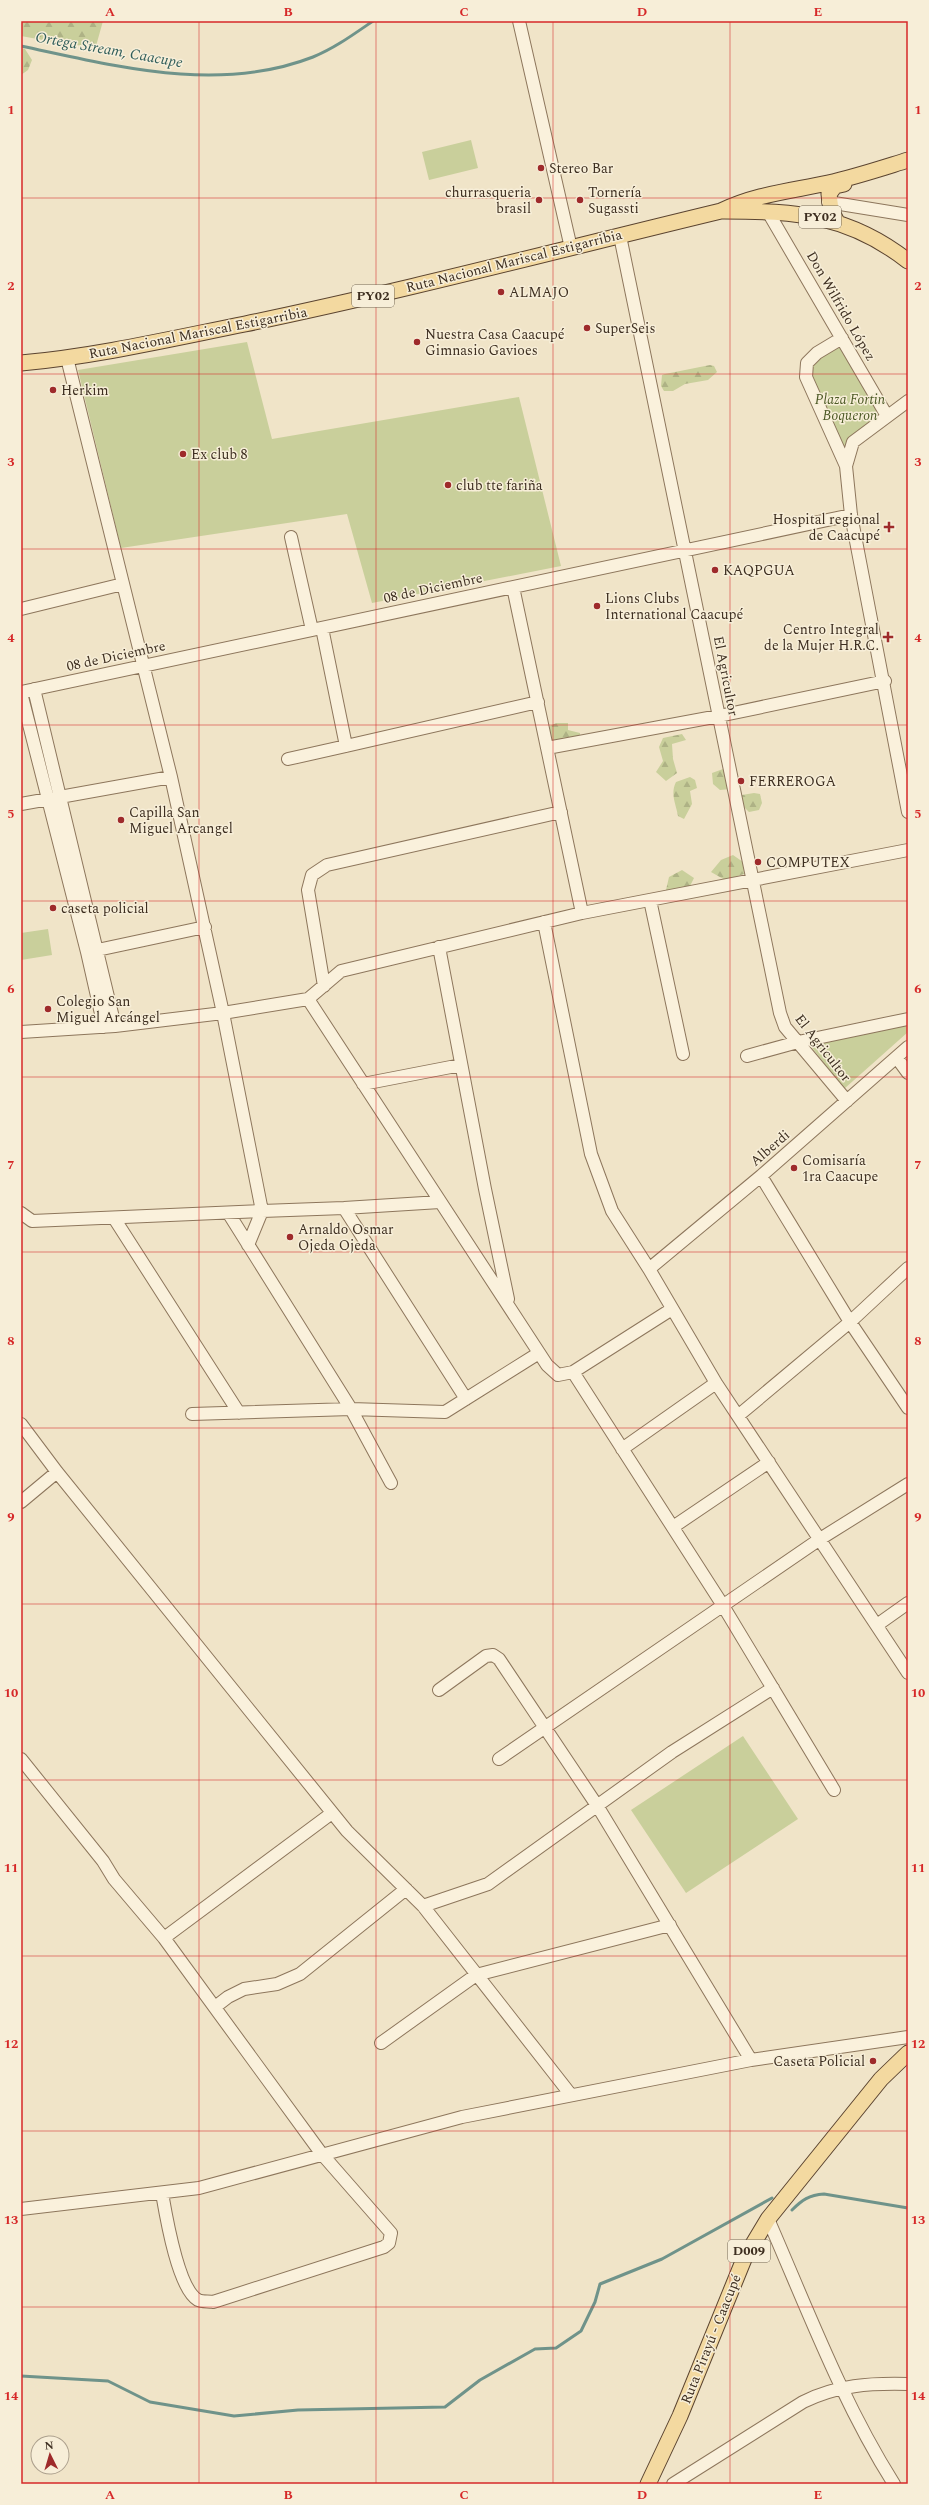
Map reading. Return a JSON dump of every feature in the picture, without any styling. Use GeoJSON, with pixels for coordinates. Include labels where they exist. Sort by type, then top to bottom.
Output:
{"type":"FeatureCollection","features":[{"type":"Feature","properties":{"kind":"main road","name":"Ruta Nacional Mariscal Estigarribia"},"geometry":{"type":"LineString","coordinates":[[21,363],[67,358],[158,343],[299,313],[721,211],[743,201],[762,195],[829,183],[908,160]]}},
{"type":"Feature","properties":{"kind":"main road"},"geometry":{"type":"LineString","coordinates":[[837,222],[828,202],[829,194],[835,186],[862,178],[874,170]]}},
{"type":"Feature","properties":{"kind":"main road","name":"PY02"},"geometry":{"type":"LineString","coordinates":[[721,211],[768,212],[817,216],[837,222],[893,249],[908,261]]}},
{"type":"Feature","properties":{"kind":"main road","name":"Ruta Pirayú - Caacupé"},"geometry":{"type":"LineString","coordinates":[[648,2484],[680,2416],[744,2259],[768,2219],[881,2079],[908,2053]]}},
{"type":"Feature","properties":{"kind":"street"},"geometry":{"type":"LineString","coordinates":[[519,21],[571,248]]}},
{"type":"Feature","properties":{"kind":"street"},"geometry":{"type":"LineString","coordinates":[[828,202],[908,215]]}},
{"type":"Feature","properties":{"kind":"street","name":"Don Wilfrido López"},"geometry":{"type":"LineString","coordinates":[[768,212],[887,416]]}},
{"type":"Feature","properties":{"kind":"street","name":"El Agricultor"},"geometry":{"type":"LineString","coordinates":[[620,236],[780,1013],[785,1027],[847,1101]]}},
{"type":"Feature","properties":{"kind":"street"},"geometry":{"type":"LineString","coordinates":[[842,338],[817,353],[807,363],[806,377],[846,466],[851,514],[908,812]]}},
{"type":"Feature","properties":{"kind":"street"},"geometry":{"type":"LineString","coordinates":[[67,358],[171,777],[223,1013],[262,1211],[248,1245]]}},
{"type":"Feature","properties":{"kind":"street"},"geometry":{"type":"LineString","coordinates":[[846,466],[853,442],[908,401]]}},
{"type":"Feature","properties":{"kind":"street","name":"08 de Diciembre"},"geometry":{"type":"LineString","coordinates":[[21,692],[514,586],[686,551],[851,514]]}},
{"type":"Feature","properties":{"kind":"street"},"geometry":{"type":"LineString","coordinates":[[291,537],[317,629],[346,746]]}},
{"type":"Feature","properties":{"kind":"street"},"geometry":{"type":"LineString","coordinates":[[21,609],[123,584]]}},
{"type":"Feature","properties":{"kind":"street"},"geometry":{"type":"LineString","coordinates":[[514,586],[582,913]]}},
{"type":"Feature","properties":{"kind":"street"},"geometry":{"type":"LineString","coordinates":[[547,748],[719,716],[884,681]]}},
{"type":"Feature","properties":{"kind":"street"},"geometry":{"type":"LineString","coordinates":[[34,689],[54,798]]}},
{"type":"Feature","properties":{"kind":"street"},"geometry":{"type":"LineString","coordinates":[[21,692],[54,798],[109,1026]]}},
{"type":"Feature","properties":{"kind":"street"},"geometry":{"type":"LineString","coordinates":[[288,759],[538,702]]}},
{"type":"Feature","properties":{"kind":"street"},"geometry":{"type":"LineString","coordinates":[[898,756],[908,747]]}},
{"type":"Feature","properties":{"kind":"street"},"geometry":{"type":"LineString","coordinates":[[21,804],[171,777]]}},
{"type":"Feature","properties":{"kind":"street"},"geometry":{"type":"LineString","coordinates":[[324,986],[308,890],[312,875],[327,865],[561,812]]}},
{"type":"Feature","properties":{"kind":"street"},"geometry":{"type":"LineString","coordinates":[[21,1032],[109,1026],[223,1013],[308,999],[341,971],[582,913],[908,850]]}},
{"type":"Feature","properties":{"kind":"street"},"geometry":{"type":"LineString","coordinates":[[650,900],[684,1054]]}},
{"type":"Feature","properties":{"kind":"street"},"geometry":{"type":"LineString","coordinates":[[544,922],[591,1154],[612,1211],[649,1269],[716,1383],[739,1415],[908,1673]]}},
{"type":"Feature","properties":{"kind":"street"},"geometry":{"type":"LineString","coordinates":[[92,951],[205,927]]}},
{"type":"Feature","properties":{"kind":"street"},"geometry":{"type":"LineString","coordinates":[[439,947],[509,1307]]}},
{"type":"Feature","properties":{"kind":"street"},"geometry":{"type":"LineString","coordinates":[[308,999],[509,1307],[539,1352],[558,1375],[573,1372],[672,1309]]}},
{"type":"Feature","properties":{"kind":"street"},"geometry":{"type":"LineString","coordinates":[[747,1056],[798,1042],[908,1019]]}},
{"type":"Feature","properties":{"kind":"street","name":"Alberdi"},"geometry":{"type":"LineString","coordinates":[[649,1269],[761,1176],[908,1047]]}},
{"type":"Feature","properties":{"kind":"street"},"geometry":{"type":"LineString","coordinates":[[897,1058],[908,1073]]}},
{"type":"Feature","properties":{"kind":"street"},"geometry":{"type":"LineString","coordinates":[[363,1084],[461,1065]]}},
{"type":"Feature","properties":{"kind":"street"},"geometry":{"type":"LineString","coordinates":[[761,1176],[850,1322],[908,1408]]}},
{"type":"Feature","properties":{"kind":"street"},"geometry":{"type":"LineString","coordinates":[[21,1213],[32,1221],[229,1214],[440,1202]]}},
{"type":"Feature","properties":{"kind":"street"},"geometry":{"type":"LineString","coordinates":[[344,1208],[466,1399]]}},
{"type":"Feature","properties":{"kind":"street"},"geometry":{"type":"LineString","coordinates":[[229,1214],[351,1409],[391,1483]]}},
{"type":"Feature","properties":{"kind":"street"},"geometry":{"type":"LineString","coordinates":[[114,1218],[239,1413]]}},
{"type":"Feature","properties":{"kind":"street"},"geometry":{"type":"LineString","coordinates":[[739,1415],[850,1322],[908,1268]]}},
{"type":"Feature","properties":{"kind":"street"},"geometry":{"type":"LineString","coordinates":[[192,1414],[351,1409],[445,1412],[539,1352]]}},
{"type":"Feature","properties":{"kind":"street"},"geometry":{"type":"LineString","coordinates":[[573,1372],[722,1604],[834,1790]]}},
{"type":"Feature","properties":{"kind":"street"},"geometry":{"type":"LineString","coordinates":[[622,1449],[716,1383]]}},
{"type":"Feature","properties":{"kind":"street"},"geometry":{"type":"LineString","coordinates":[[21,1424],[57,1472],[332,1813],[347,1831],[423,1906],[571,2095]]}},
{"type":"Feature","properties":{"kind":"street"},"geometry":{"type":"LineString","coordinates":[[673,1527],[769,1462]]}},
{"type":"Feature","properties":{"kind":"street"},"geometry":{"type":"LineString","coordinates":[[21,1502],[57,1472]]}},
{"type":"Feature","properties":{"kind":"street"},"geometry":{"type":"LineString","coordinates":[[499,1759],[722,1604],[820,1539],[908,1484]]}},
{"type":"Feature","properties":{"kind":"street"},"geometry":{"type":"LineString","coordinates":[[877,1625],[908,1603]]}},
{"type":"Feature","properties":{"kind":"street"},"geometry":{"type":"LineString","coordinates":[[439,1690],[486,1656],[493,1655],[499,1659],[598,1807],[752,2060]]}},
{"type":"Feature","properties":{"kind":"street"},"geometry":{"type":"LineString","coordinates":[[423,1906],[488,1884],[598,1807],[672,1752],[773,1688]]}},
{"type":"Feature","properties":{"kind":"street"},"geometry":{"type":"LineString","coordinates":[[21,1759],[102,1861],[114,1879],[164,1938],[321,2153],[383,2221],[391,2232],[389,2242],[384,2247],[213,2302],[199,2301],[190,2294],[185,2284],[168,2230],[162,2193]]}},
{"type":"Feature","properties":{"kind":"street"},"geometry":{"type":"LineString","coordinates":[[164,1938],[332,1813]]}},
{"type":"Feature","properties":{"kind":"street"},"geometry":{"type":"LineString","coordinates":[[215,2007],[228,1997],[244,1989],[277,1984],[300,1974],[406,1889]]}},
{"type":"Feature","properties":{"kind":"street"},"geometry":{"type":"LineString","coordinates":[[381,2043],[476,1975],[670,1925]]}},
{"type":"Feature","properties":{"kind":"street"},"geometry":{"type":"LineString","coordinates":[[21,2209],[198,2188],[321,2153],[462,2117],[752,2060],[908,2037]]}},
{"type":"Feature","properties":{"kind":"street"},"geometry":{"type":"LineString","coordinates":[[768,2219],[843,2387],[875,2454],[894,2484]]}},
{"type":"Feature","properties":{"kind":"street"},"geometry":{"type":"LineString","coordinates":[[674,2484],[803,2402],[822,2393],[843,2387],[908,2384]]}},
{"type":"Feature","properties":{"kind":"green space"},"geometry":{"type":"Polygon","coordinates":[[[21,21],[103,21],[96,46],[70,45],[21,36],[21,21]]]}},
{"type":"Feature","properties":{"kind":"green space"},"geometry":{"type":"Polygon","coordinates":[[[21,48],[25,49],[32,60],[28,70],[21,75],[21,48]]]}},
{"type":"Feature","properties":{"kind":"green space"},"geometry":{"type":"Polygon","coordinates":[[[471,140],[478,168],[429,180],[422,152],[471,140]]]}},
{"type":"Feature","properties":{"kind":"green space","name":"Plaza Fortin Boqueron"},"geometry":{"type":"Polygon","coordinates":[[[842,338],[887,416],[853,442],[846,466],[807,363],[842,338]]]}},
{"type":"Feature","properties":{"kind":"green space"},"geometry":{"type":"Polygon","coordinates":[[[247,342],[272,439],[519,397],[561,566],[372,603],[347,514],[121,548],[78,370],[247,342]]]}},
{"type":"Feature","properties":{"kind":"green space"},"geometry":{"type":"Polygon","coordinates":[[[710,365],[714,366],[717,372],[708,380],[685,384],[673,391],[664,391],[661,386],[662,375],[710,365]]]}},
{"type":"Feature","properties":{"kind":"green space"},"geometry":{"type":"Polygon","coordinates":[[[557,723],[568,723],[568,730],[580,733],[580,738],[552,742],[547,730],[551,725],[557,723]]]}},
{"type":"Feature","properties":{"kind":"green space"},"geometry":{"type":"Polygon","coordinates":[[[682,734],[686,740],[672,744],[673,759],[677,773],[666,781],[656,772],[663,761],[659,747],[663,738],[682,734]]]}},
{"type":"Feature","properties":{"kind":"green space"},"geometry":{"type":"Polygon","coordinates":[[[723,769],[728,771],[731,789],[720,790],[713,784],[712,773],[723,769]]]}},
{"type":"Feature","properties":{"kind":"green space"},"geometry":{"type":"Polygon","coordinates":[[[690,777],[695,780],[697,788],[690,791],[692,804],[684,819],[678,816],[674,799],[674,786],[676,782],[690,777]]]}},
{"type":"Feature","properties":{"kind":"green space"},"geometry":{"type":"Polygon","coordinates":[[[754,793],[760,794],[762,803],[759,810],[749,812],[742,805],[742,795],[754,793]]]}},
{"type":"Feature","properties":{"kind":"green space"},"geometry":{"type":"Polygon","coordinates":[[[733,855],[743,862],[744,874],[725,880],[711,872],[721,860],[733,855]]]}},
{"type":"Feature","properties":{"kind":"green space"},"geometry":{"type":"Polygon","coordinates":[[[682,870],[694,878],[689,888],[678,891],[666,890],[669,877],[682,870]]]}},
{"type":"Feature","properties":{"kind":"green space"},"geometry":{"type":"Polygon","coordinates":[[[48,929],[52,955],[21,960],[21,933],[48,929]]]}},
{"type":"Feature","properties":{"kind":"green space"},"geometry":{"type":"Polygon","coordinates":[[[908,1023],[908,1032],[844,1089],[810,1045],[908,1023]]]}},
{"type":"Feature","properties":{"kind":"green space"},"geometry":{"type":"Polygon","coordinates":[[[743,1736],[798,1819],[686,1893],[631,1810],[743,1736]]]}},
{"type":"Feature","properties":{"kind":"waterway","name":"Ortega Stream, Caacupe"},"geometry":{"type":"LineString","coordinates":[[21,46],[130,68],[167,73],[204,75],[241,74],[277,68],[313,57],[337,45],[373,21]]}},
{"type":"Feature","properties":{"kind":"waterway"},"geometry":{"type":"LineString","coordinates":[[792,2210],[806,2199],[824,2194],[908,2208]]}},
{"type":"Feature","properties":{"kind":"waterway"},"geometry":{"type":"LineString","coordinates":[[21,2376],[108,2381],[150,2402],[234,2416],[298,2410],[445,2407],[480,2380],[535,2349],[556,2348],[581,2331],[595,2302],[600,2284],[662,2259],[772,2198]]}},
{"type":"Feature","properties":{"kind":"place","name":"Stereo Bar"},"geometry":{"type":"Point","coordinates":[541,168]}},
{"type":"Feature","properties":{"kind":"place","name":"churrasqueria brasil"},"geometry":{"type":"Point","coordinates":[539,200]}},
{"type":"Feature","properties":{"kind":"place","name":"Tornería Sugassti"},"geometry":{"type":"Point","coordinates":[580,200]}},
{"type":"Feature","properties":{"kind":"place","name":"ALMAJO"},"geometry":{"type":"Point","coordinates":[501,292]}},
{"type":"Feature","properties":{"kind":"place","name":"SuperSeis"},"geometry":{"type":"Point","coordinates":[587,328]}},
{"type":"Feature","properties":{"kind":"place","name":"Nuestra Casa Caacupé Gimnasio Gavioes"},"geometry":{"type":"Point","coordinates":[417,342]}},
{"type":"Feature","properties":{"kind":"place","name":"Herkim"},"geometry":{"type":"Point","coordinates":[53,390]}},
{"type":"Feature","properties":{"kind":"place","name":"Ex club 8"},"geometry":{"type":"Point","coordinates":[183,454]}},
{"type":"Feature","properties":{"kind":"place","name":"club tte fariña"},"geometry":{"type":"Point","coordinates":[448,485]}},
{"type":"Feature","properties":{"kind":"place","name":"Hospital regional de Caacupé"},"geometry":{"type":"Point","coordinates":[889,527]}},
{"type":"Feature","properties":{"kind":"place","name":"KAQPGUA"},"geometry":{"type":"Point","coordinates":[715,570]}},
{"type":"Feature","properties":{"kind":"place","name":"Lions Clubs International Caacupé"},"geometry":{"type":"Point","coordinates":[597,606]}},
{"type":"Feature","properties":{"kind":"place","name":"Centro Integral de la Mujer H.R.C."},"geometry":{"type":"Point","coordinates":[888,637]}},
{"type":"Feature","properties":{"kind":"place","name":"FERREROGA"},"geometry":{"type":"Point","coordinates":[741,781]}},
{"type":"Feature","properties":{"kind":"place","name":"Capilla San Miguel Arcangel"},"geometry":{"type":"Point","coordinates":[121,820]}},
{"type":"Feature","properties":{"kind":"place","name":"COMPUTEX"},"geometry":{"type":"Point","coordinates":[758,862]}},
{"type":"Feature","properties":{"kind":"place","name":"caseta policial"},"geometry":{"type":"Point","coordinates":[53,908]}},
{"type":"Feature","properties":{"kind":"place","name":"Colegio San Miguel Arcángel"},"geometry":{"type":"Point","coordinates":[48,1009]}},
{"type":"Feature","properties":{"kind":"place","name":"Comisaría 1ra Caacupe"},"geometry":{"type":"Point","coordinates":[794,1168]}},
{"type":"Feature","properties":{"kind":"place","name":"Arnaldo Osmar Ojeda Ojeda"},"geometry":{"type":"Point","coordinates":[290,1237]}},
{"type":"Feature","properties":{"kind":"place","name":"Caseta Policial"},"geometry":{"type":"Point","coordinates":[873,2061]}}]}
